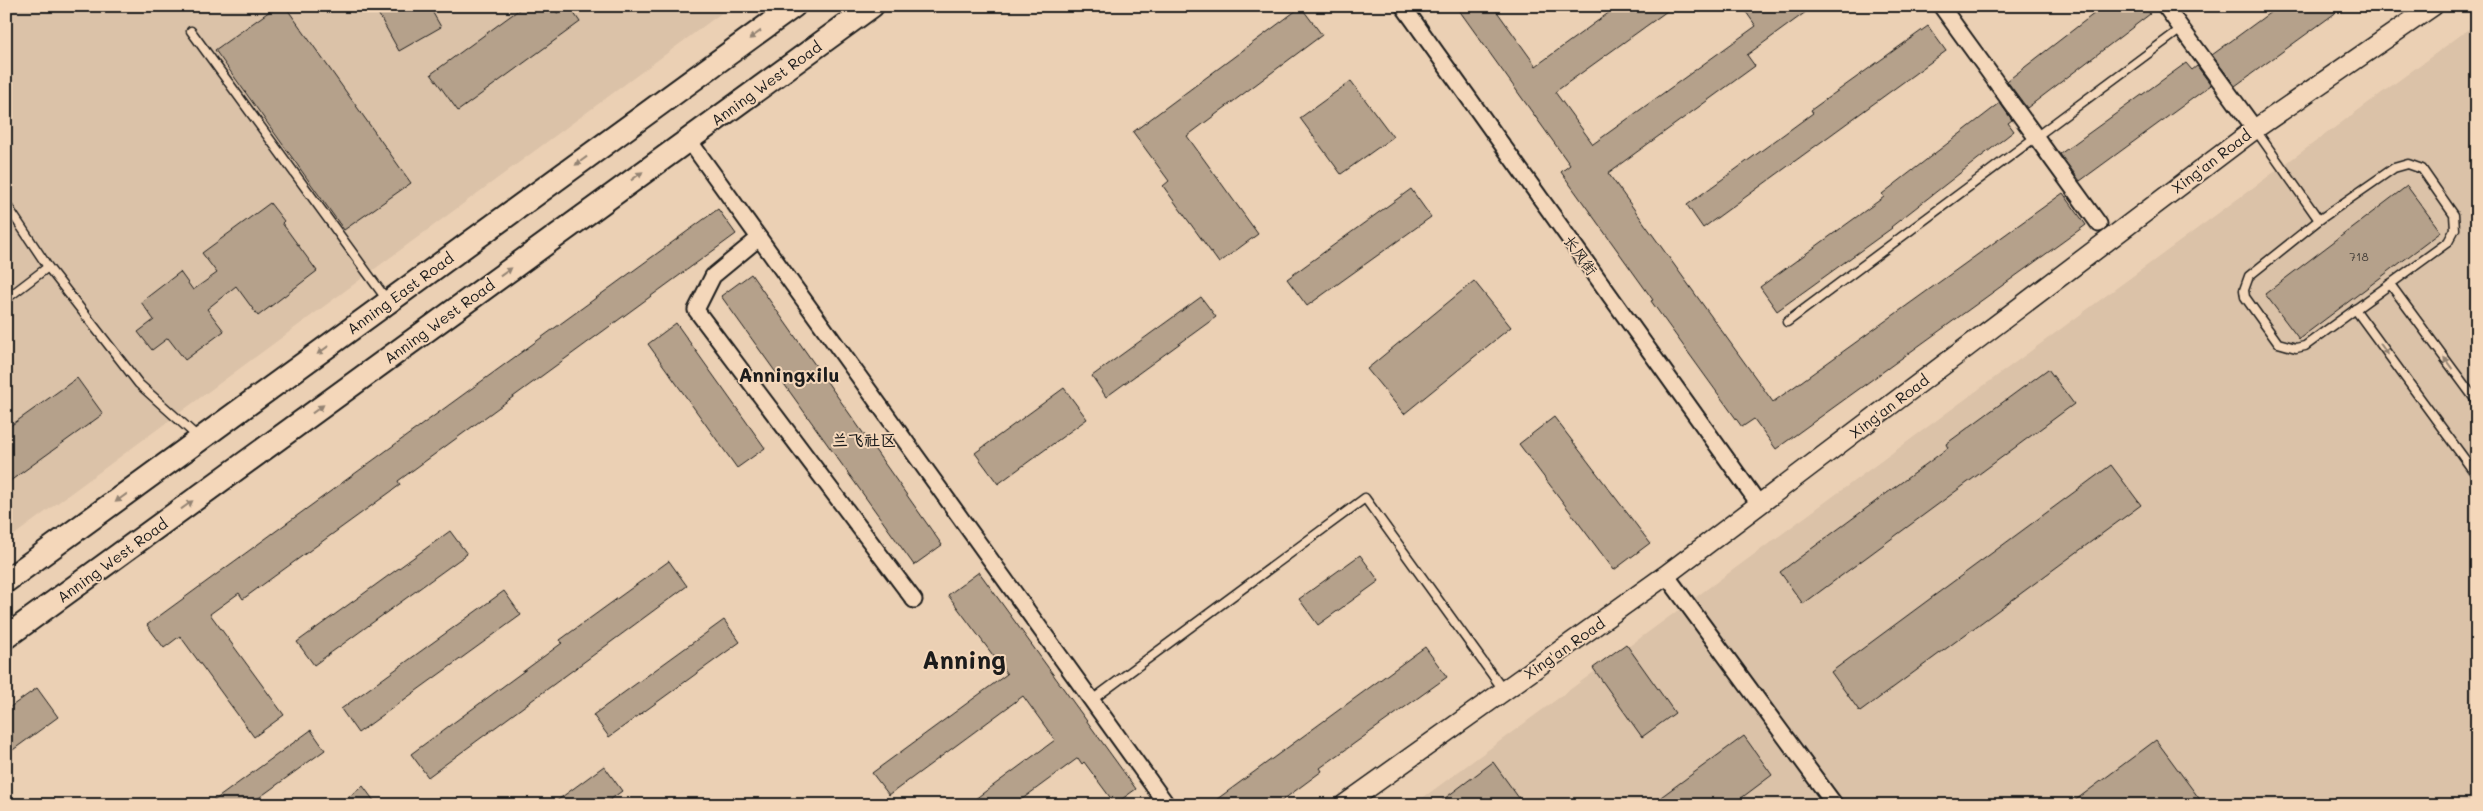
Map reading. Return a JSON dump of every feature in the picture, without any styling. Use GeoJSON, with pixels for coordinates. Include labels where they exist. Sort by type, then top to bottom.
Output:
{"type":"FeatureCollection","features":[{"type":"Feature","properties":{"kind":"main road","name":"Anning East Road"},"geometry":{"type":"LineString","coordinates":[[6,581],[794,6]]}},
{"type":"Feature","properties":{"kind":"main road","name":"Anning West Road"},"geometry":{"type":"LineString","coordinates":[[6,637],[870,7]]}},
{"type":"Feature","properties":{"kind":"street","name":"长风街"},"geometry":{"type":"LineString","coordinates":[[1403,6],[1759,504]]}},
{"type":"Feature","properties":{"kind":"street"},"geometry":{"type":"LineString","coordinates":[[1941,6],[2099,224]]}},
{"type":"Feature","properties":{"kind":"street"},"geometry":{"type":"LineString","coordinates":[[2164,6],[2255,128]]}},
{"type":"Feature","properties":{"kind":"street","name":"Xing'an Road"},"geometry":{"type":"LineString","coordinates":[[1344,805],[1666,575],[2255,128],[2433,6]]}},
{"type":"Feature","properties":{"kind":"street"},"geometry":{"type":"LineString","coordinates":[[688,139],[1167,805]]}},
{"type":"Feature","properties":{"kind":"street"},"geometry":{"type":"LineString","coordinates":[[760,238],[713,276],[696,310],[914,600]]}},
{"type":"Feature","properties":{"kind":"street"},"geometry":{"type":"LineString","coordinates":[[1666,575],[1835,805]]}},
{"type":"Feature","properties":{"kind":"lane"},"geometry":{"type":"LineString","coordinates":[[1787,322],[2181,29]]}},
{"type":"Feature","properties":{"kind":"lane"},"geometry":{"type":"LineString","coordinates":[[191,30],[388,302]]}},
{"type":"Feature","properties":{"kind":"lane"},"geometry":{"type":"LineString","coordinates":[[2255,128],[2319,220]]}},
{"type":"Feature","properties":{"kind":"lane"},"geometry":{"type":"LineString","coordinates":[[2408,164],[2422,170],[2451,209],[2454,215],[2455,229],[2448,242],[2390,284],[2305,346],[2287,347],[2278,343],[2245,297],[2244,290],[2249,276],[2319,220],[2394,168],[2408,164]]}},
{"type":"Feature","properties":{"kind":"lane"},"geometry":{"type":"LineString","coordinates":[[6,204],[48,267],[139,384],[200,439]]}},
{"type":"Feature","properties":{"kind":"lane"},"geometry":{"type":"LineString","coordinates":[[6,299],[48,267]]}},
{"type":"Feature","properties":{"kind":"lane"},"geometry":{"type":"LineString","coordinates":[[2390,284],[2477,402]]}},
{"type":"Feature","properties":{"kind":"lane"},"geometry":{"type":"LineString","coordinates":[[2355,309],[2477,476]]}},
{"type":"Feature","properties":{"kind":"lane"},"geometry":{"type":"LineString","coordinates":[[1092,700],[1365,498],[1504,691]]}},
{"type":"Feature","properties":{"kind":"shaded area"},"geometry":{"type":"Polygon","coordinates":[[[6,6],[731,6],[6,541],[6,6]]]}},
{"type":"Feature","properties":{"kind":"shaded area"},"geometry":{"type":"Polygon","coordinates":[[[2477,23],[2477,805],[1413,805],[1805,517],[2477,23]]]}},
{"type":"Feature","properties":{"kind":"building"},"geometry":{"type":"Polygon","coordinates":[[[277,6],[285,6],[411,183],[344,230],[215,50],[277,6]]]}},
{"type":"Feature","properties":{"kind":"building"},"geometry":{"type":"Polygon","coordinates":[[[374,6],[429,6],[441,27],[399,51],[374,6]]]}},
{"type":"Feature","properties":{"kind":"building"},"geometry":{"type":"Polygon","coordinates":[[[524,6],[552,6],[557,13],[569,6],[580,22],[458,111],[431,74],[524,6]]]}},
{"type":"Feature","properties":{"kind":"building"},"geometry":{"type":"Polygon","coordinates":[[[1456,6],[1493,6],[1536,66],[1618,6],[1674,6],[1555,92],[1593,144],[1756,26],[1746,12],[1754,6],[1814,6],[1747,55],[1755,66],[1608,173],[1773,402],[2063,193],[2086,225],[1776,449],[1754,419],[1742,427],[1561,172],[1570,165],[1456,6]]]}},
{"type":"Feature","properties":{"kind":"building"},"geometry":{"type":"Polygon","coordinates":[[[2104,6],[2144,6],[2150,14],[2027,108],[2007,81],[2104,6]]]}},
{"type":"Feature","properties":{"kind":"building"},"geometry":{"type":"Polygon","coordinates":[[[2279,6],[2345,6],[2235,86],[2212,55],[2279,6]]]}},
{"type":"Feature","properties":{"kind":"building"},"geometry":{"type":"Polygon","coordinates":[[[1301,7],[1322,35],[1187,136],[1258,234],[1219,263],[1163,186],[1169,181],[1133,132],[1301,7]]]}},
{"type":"Feature","properties":{"kind":"building"},"geometry":{"type":"Polygon","coordinates":[[[1928,26],[1946,51],[1703,228],[1687,205],[1813,113],[1811,110],[1928,26]]]}},
{"type":"Feature","properties":{"kind":"building"},"geometry":{"type":"Polygon","coordinates":[[[2186,63],[2192,70],[2197,66],[2211,85],[2080,181],[2060,154],[2186,63]]]}},
{"type":"Feature","properties":{"kind":"building"},"geometry":{"type":"Polygon","coordinates":[[[1351,81],[1393,137],[1341,174],[1300,118],[1351,81]]]}},
{"type":"Feature","properties":{"kind":"building"},"geometry":{"type":"Polygon","coordinates":[[[2000,103],[2012,120],[2008,123],[2014,131],[1892,228],[1777,311],[1760,287],[1884,197],[1882,194],[2000,103]]]}},
{"type":"Feature","properties":{"kind":"building"},"geometry":{"type":"Polygon","coordinates":[[[2407,186],[2441,232],[2299,339],[2265,294],[2407,186]]]}},
{"type":"Feature","properties":{"kind":"building"},"geometry":{"type":"Polygon","coordinates":[[[1411,189],[1431,217],[1307,306],[1287,279],[1411,189]]]}},
{"type":"Feature","properties":{"kind":"building"},"geometry":{"type":"Polygon","coordinates":[[[270,203],[284,221],[282,223],[317,271],[258,316],[236,286],[207,309],[224,331],[185,360],[168,338],[152,350],[138,332],[154,320],[141,302],[180,272],[193,290],[217,273],[202,253],[270,203]]]}},
{"type":"Feature","properties":{"kind":"building"},"geometry":{"type":"Polygon","coordinates":[[[718,209],[736,234],[398,481],[400,485],[243,599],[239,593],[210,614],[284,715],[254,737],[180,636],[164,648],[147,625],[718,209]]]}},
{"type":"Feature","properties":{"kind":"building"},"geometry":{"type":"Polygon","coordinates":[[[751,274],[942,545],[914,565],[721,296],[751,274]]]}},
{"type":"Feature","properties":{"kind":"building"},"geometry":{"type":"Polygon","coordinates":[[[1474,281],[1511,327],[1404,414],[1367,369],[1474,281]]]}},
{"type":"Feature","properties":{"kind":"building"},"geometry":{"type":"Polygon","coordinates":[[[1201,297],[1216,317],[1106,397],[1092,376],[1201,297]]]}},
{"type":"Feature","properties":{"kind":"building"},"geometry":{"type":"Polygon","coordinates":[[[676,323],[765,448],[737,468],[648,344],[676,323]]]}},
{"type":"Feature","properties":{"kind":"building"},"geometry":{"type":"Polygon","coordinates":[[[2048,369],[2074,404],[1803,604],[1780,572],[1948,448],[1946,444],[2048,369]]]}},
{"type":"Feature","properties":{"kind":"building"},"geometry":{"type":"Polygon","coordinates":[[[77,378],[103,414],[6,484],[6,429],[77,378]]]}},
{"type":"Feature","properties":{"kind":"building"},"geometry":{"type":"Polygon","coordinates":[[[1064,388],[1087,419],[998,484],[975,453],[1064,388]]]}},
{"type":"Feature","properties":{"kind":"building"},"geometry":{"type":"Polygon","coordinates":[[[1554,417],[1650,543],[1614,570],[1519,444],[1554,417]]]}},
{"type":"Feature","properties":{"kind":"building"},"geometry":{"type":"Polygon","coordinates":[[[2111,465],[2141,505],[1860,712],[1831,672],[2111,465]]]}},
{"type":"Feature","properties":{"kind":"building"},"geometry":{"type":"Polygon","coordinates":[[[450,531],[467,554],[314,665],[297,642],[450,531]]]}},
{"type":"Feature","properties":{"kind":"building"},"geometry":{"type":"Polygon","coordinates":[[[1360,555],[1379,581],[1318,625],[1299,599],[1360,555]]]}},
{"type":"Feature","properties":{"kind":"building"},"geometry":{"type":"Polygon","coordinates":[[[669,561],[687,586],[428,777],[411,754],[562,643],[560,640],[669,561]]]}},
{"type":"Feature","properties":{"kind":"building"},"geometry":{"type":"Polygon","coordinates":[[[979,572],[1136,789],[1115,804],[1084,762],[1082,764],[1078,758],[1014,805],[967,805],[1055,740],[1023,696],[889,795],[872,773],[1007,674],[948,595],[979,572]]]}},
{"type":"Feature","properties":{"kind":"building"},"geometry":{"type":"Polygon","coordinates":[[[504,591],[521,615],[358,733],[341,709],[504,591]]]}},
{"type":"Feature","properties":{"kind":"building"},"geometry":{"type":"Polygon","coordinates":[[[724,620],[740,642],[609,737],[593,715],[724,620]]]}},
{"type":"Feature","properties":{"kind":"building"},"geometry":{"type":"Polygon","coordinates":[[[1626,644],[1675,713],[1642,737],[1593,668],[1626,644]]]}},
{"type":"Feature","properties":{"kind":"building"},"geometry":{"type":"Polygon","coordinates":[[[1425,647],[1447,677],[1320,768],[1322,771],[1276,805],[1209,805],[1425,647]]]}},
{"type":"Feature","properties":{"kind":"building"},"geometry":{"type":"Polygon","coordinates":[[[37,688],[58,717],[6,755],[6,710],[37,688]]]}},
{"type":"Feature","properties":{"kind":"building"},"geometry":{"type":"Polygon","coordinates":[[[311,730],[325,750],[249,805],[208,805],[311,730]]]}},
{"type":"Feature","properties":{"kind":"building"},"geometry":{"type":"Polygon","coordinates":[[[1744,736],[1772,775],[1732,805],[1650,805],[1744,736]]]}},
{"type":"Feature","properties":{"kind":"building"},"geometry":{"type":"Polygon","coordinates":[[[2156,740],[2204,805],[2069,805],[2156,740]]]}},
{"type":"Feature","properties":{"kind":"building"},"geometry":{"type":"Polygon","coordinates":[[[1493,762],[1524,805],[1436,805],[1493,762]]]}},
{"type":"Feature","properties":{"kind":"building"},"geometry":{"type":"Polygon","coordinates":[[[604,766],[622,791],[603,805],[551,805],[604,766]]]}},
{"type":"Feature","properties":{"kind":"building"},"geometry":{"type":"Polygon","coordinates":[[[363,786],[377,805],[338,805],[363,786]]]}},
{"type":"Feature","properties":{"kind":"district","name":"Anningxilu"},"geometry":{"type":"Point","coordinates":[789,374]}},
{"type":"Feature","properties":{"kind":"district","name":"兰飞社区"},"geometry":{"type":"Point","coordinates":[864,439]}},
{"type":"Feature","properties":{"kind":"district","name":"Anning"},"geometry":{"type":"Point","coordinates":[964,659]}}]}
